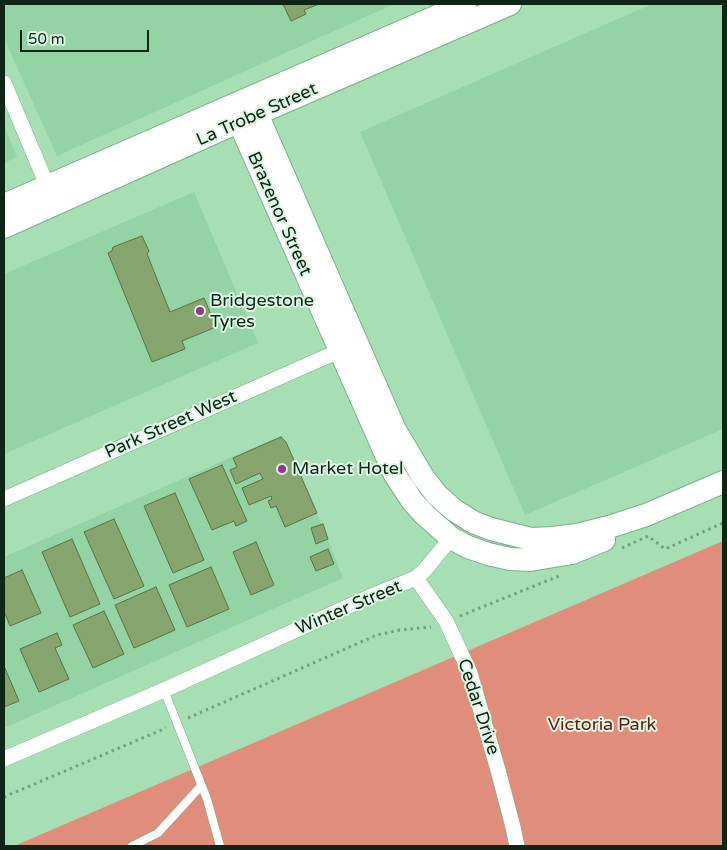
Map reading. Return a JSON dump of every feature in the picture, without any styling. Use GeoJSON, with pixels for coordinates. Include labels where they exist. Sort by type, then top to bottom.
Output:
{"type":"FeatureCollection","features":[{"type":"Feature","properties":{"kind":"main road","name":"La Trobe Street"},"geometry":{"type":"LineString","coordinates":[[4,227],[51,195],[244,110],[465,4]]}},
{"type":"Feature","properties":{"kind":"main road","name":"La Trobe Street"},"geometry":{"type":"LineString","coordinates":[[244,110],[510,4]]}},
{"type":"Feature","properties":{"kind":"main road","name":"Brazenor Street"},"geometry":{"type":"LineString","coordinates":[[244,110],[348,346],[395,476],[413,502],[451,538]]}},
{"type":"Feature","properties":{"kind":"main road","name":"La Trobe Street"},"geometry":{"type":"LineString","coordinates":[[4,205],[51,195]]}},
{"type":"Feature","properties":{"kind":"main road","name":"Brazenor Street"},"geometry":{"type":"LineString","coordinates":[[348,346],[423,478],[437,495],[463,516]]}},
{"type":"Feature","properties":{"kind":"main road"},"geometry":{"type":"LineString","coordinates":[[684,500],[609,527],[577,535],[554,538],[531,538],[510,534],[472,522],[463,516],[451,538],[488,554],[510,559],[530,560],[572,553],[723,482]]}},
{"type":"Feature","properties":{"kind":"street"},"geometry":{"type":"LineString","coordinates":[[4,83],[51,195]]}},
{"type":"Feature","properties":{"kind":"street","name":"Park Street West"},"geometry":{"type":"LineString","coordinates":[[4,499],[348,346]]}},
{"type":"Feature","properties":{"kind":"street","name":"Winter Street"},"geometry":{"type":"LineString","coordinates":[[4,759],[416,578],[451,538]]}},
{"type":"Feature","properties":{"kind":"street","name":"Cedar Drive"},"geometry":{"type":"LineString","coordinates":[[416,578],[446,621],[470,673],[498,770],[517,846]]}},
{"type":"Feature","properties":{"kind":"lane"},"geometry":{"type":"LineString","coordinates":[[164,690],[207,799],[220,846]]}},
{"type":"Feature","properties":{"kind":"lane"},"geometry":{"type":"LineString","coordinates":[[132,846],[158,833],[201,786]]}},
{"type":"Feature","properties":{"kind":"path"},"geometry":{"type":"LineString","coordinates":[[4,797],[377,634],[434,626],[466,614]]}},
{"type":"Feature","properties":{"kind":"shaded area"},"geometry":{"type":"Polygon","coordinates":[[[4,4],[394,4],[57,156],[4,38],[4,4]]]}},
{"type":"Feature","properties":{"kind":"shaded area"},"geometry":{"type":"Polygon","coordinates":[[[652,4],[723,4],[723,429],[525,515],[360,132],[652,4]]]}},
{"type":"Feature","properties":{"kind":"shaded area"},"geometry":{"type":"Polygon","coordinates":[[[4,126],[17,157],[4,163],[4,126]]]}},
{"type":"Feature","properties":{"kind":"shaded area"},"geometry":{"type":"Polygon","coordinates":[[[194,192],[258,343],[4,454],[4,274],[194,192]]]}},
{"type":"Feature","properties":{"kind":"shaded area"},"geometry":{"type":"Polygon","coordinates":[[[280,436],[286,442],[343,578],[4,728],[4,557],[280,436]]]}},
{"type":"Feature","properties":{"kind":"green space","name":"Victoria Park"},"geometry":{"type":"Polygon","coordinates":[[[723,541],[723,846],[14,846],[186,772],[723,541]]]}},
{"type":"Feature","properties":{"kind":"building"},"geometry":{"type":"Polygon","coordinates":[[[283,4],[319,4],[304,10],[306,14],[291,21],[283,4]]]}},
{"type":"Feature","properties":{"kind":"building"},"geometry":{"type":"Polygon","coordinates":[[[142,236],[149,251],[147,254],[170,312],[204,298],[216,327],[182,341],[185,349],[152,362],[108,253],[112,251],[113,247],[142,236]]]}},
{"type":"Feature","properties":{"kind":"building"},"geometry":{"type":"Polygon","coordinates":[[[281,437],[286,442],[317,513],[285,527],[276,506],[271,508],[268,501],[272,499],[271,496],[249,505],[242,488],[263,479],[260,473],[236,484],[230,470],[237,467],[233,458],[281,437]]]}},
{"type":"Feature","properties":{"kind":"building"},"geometry":{"type":"Polygon","coordinates":[[[222,465],[247,521],[236,526],[234,521],[212,530],[189,479],[222,465]]]}},
{"type":"Feature","properties":{"kind":"building"},"geometry":{"type":"Polygon","coordinates":[[[175,493],[204,560],[173,573],[144,506],[175,493]]]}},
{"type":"Feature","properties":{"kind":"building"},"geometry":{"type":"Polygon","coordinates":[[[114,519],[144,586],[114,599],[84,532],[114,519]]]}},
{"type":"Feature","properties":{"kind":"building"},"geometry":{"type":"Polygon","coordinates":[[[323,524],[328,539],[316,544],[311,528],[323,524]]]}},
{"type":"Feature","properties":{"kind":"building"},"geometry":{"type":"Polygon","coordinates":[[[72,539],[100,604],[70,617],[42,552],[72,539]]]}},
{"type":"Feature","properties":{"kind":"building"},"geometry":{"type":"Polygon","coordinates":[[[256,542],[274,585],[251,595],[233,552],[256,542]]]}},
{"type":"Feature","properties":{"kind":"building"},"geometry":{"type":"Polygon","coordinates":[[[328,549],[334,564],[316,571],[310,557],[328,549]]]}},
{"type":"Feature","properties":{"kind":"building"},"geometry":{"type":"Polygon","coordinates":[[[211,567],[229,609],[187,627],[169,585],[211,567]]]}},
{"type":"Feature","properties":{"kind":"building"},"geometry":{"type":"Polygon","coordinates":[[[22,570],[41,613],[10,626],[4,611],[4,578],[22,570]]]}},
{"type":"Feature","properties":{"kind":"building"},"geometry":{"type":"Polygon","coordinates":[[[156,587],[175,630],[134,648],[115,605],[156,587]]]}},
{"type":"Feature","properties":{"kind":"building"},"geometry":{"type":"Polygon","coordinates":[[[104,611],[124,654],[93,668],[73,625],[104,611]]]}},
{"type":"Feature","properties":{"kind":"building"},"geometry":{"type":"Polygon","coordinates":[[[57,633],[62,645],[55,648],[69,679],[39,692],[20,649],[57,633]]]}},
{"type":"Feature","properties":{"kind":"building"},"geometry":{"type":"Polygon","coordinates":[[[4,666],[19,701],[4,707],[4,666]]]}},
{"type":"Feature","properties":{"kind":"place","name":"Bridgestone Tyres"},"geometry":{"type":"Point","coordinates":[200,311]}},
{"type":"Feature","properties":{"kind":"place","name":"Market Hotel"},"geometry":{"type":"Point","coordinates":[282,469]}}]}
